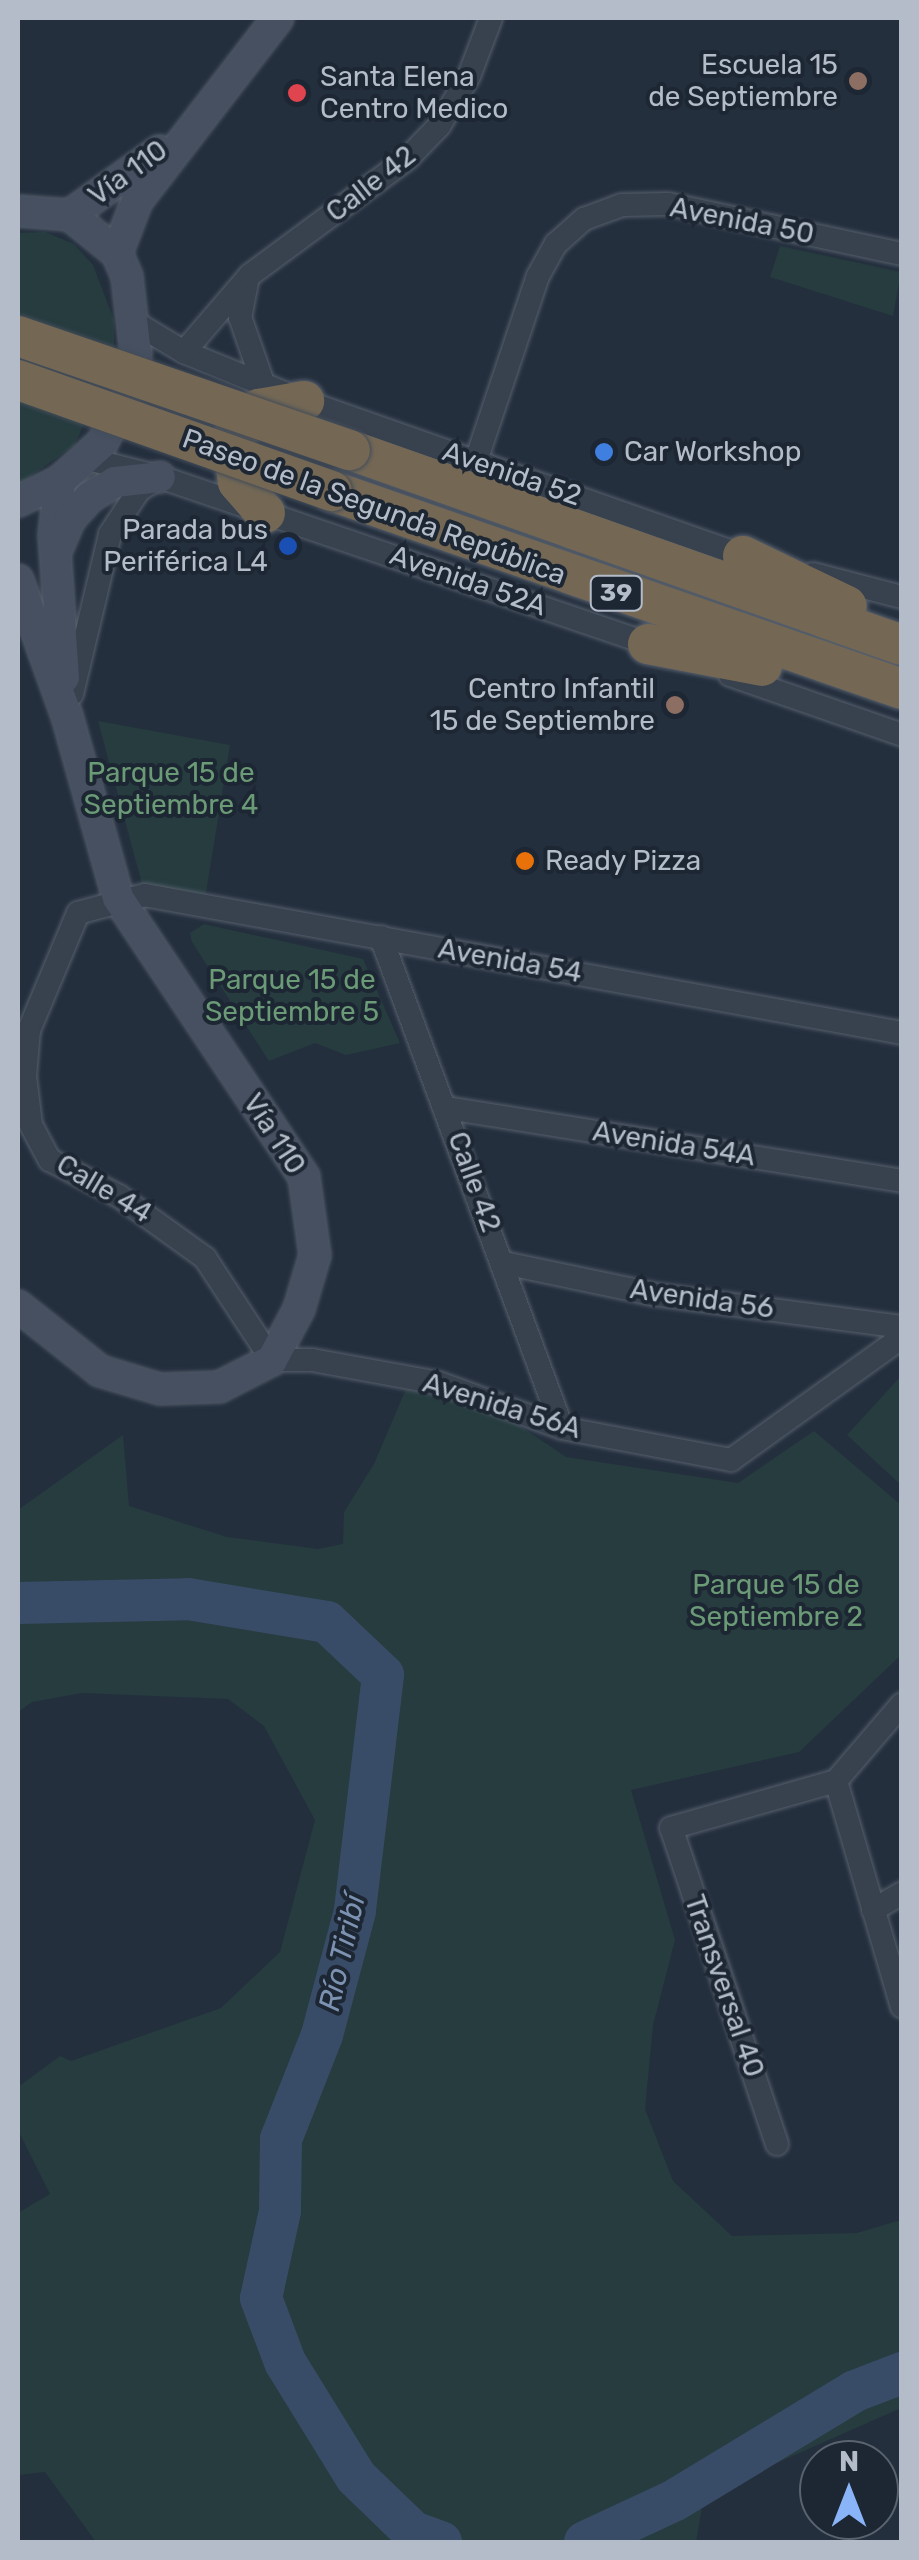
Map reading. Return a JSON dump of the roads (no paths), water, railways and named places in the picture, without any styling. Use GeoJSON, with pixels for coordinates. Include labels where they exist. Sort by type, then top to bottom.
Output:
{"type":"FeatureCollection","features":[{"type":"Feature","properties":{"kind":"highway","name":"Paseo de la Segunda República"},"geometry":{"type":"LineString","coordinates":[[18,336],[902,645]]}},
{"type":"Feature","properties":{"kind":"highway","name":"Paseo de la Segunda República"},"geometry":{"type":"LineString","coordinates":[[18,380],[902,690]]}},
{"type":"Feature","properties":{"kind":"highway"},"geometry":{"type":"LineString","coordinates":[[266,513],[238,482],[232,438],[259,410],[304,400]]}},
{"type":"Feature","properties":{"kind":"highway"},"geometry":{"type":"LineString","coordinates":[[743,556],[902,630]]}},
{"type":"Feature","properties":{"kind":"highway"},"geometry":{"type":"LineString","coordinates":[[648,644],[902,690]]}},
{"type":"Feature","properties":{"kind":"main road","name":"Vía 110"},"geometry":{"type":"LineString","coordinates":[[117,254],[137,201],[185,130],[278,18]]}},
{"type":"Feature","properties":{"kind":"main road","name":"Vía 110"},"geometry":{"type":"LineString","coordinates":[[70,215],[185,130]]}},
{"type":"Feature","properties":{"kind":"main road"},"geometry":{"type":"LineString","coordinates":[[18,210],[70,215],[117,254],[134,322],[136,354],[126,400],[88,459],[60,481],[18,501]]}},
{"type":"Feature","properties":{"kind":"main road"},"geometry":{"type":"LineString","coordinates":[[56,575],[70,519],[90,497],[115,482],[160,478]]}},
{"type":"Feature","properties":{"kind":"main road","name":"Vía 110"},"geometry":{"type":"LineString","coordinates":[[60,481],[56,575],[67,716]]}},
{"type":"Feature","properties":{"kind":"main road","name":"Vía 110"},"geometry":{"type":"LineString","coordinates":[[18,580],[67,716],[118,898],[304,1176],[315,1254],[299,1310],[272,1360]]}},
{"type":"Feature","properties":{"kind":"main road"},"geometry":{"type":"LineString","coordinates":[[18,1306],[100,1370],[160,1389],[220,1387],[272,1360]]}},
{"type":"Feature","properties":{"kind":"street","name":"Calle 42"},"geometry":{"type":"LineString","coordinates":[[184,352],[250,275],[418,148],[469,76],[492,18]]}},
{"type":"Feature","properties":{"kind":"street","name":"Avenida 50"},"geometry":{"type":"LineString","coordinates":[[476,461],[538,276],[556,244],[584,219],[622,205],[668,204],[902,254]]}},
{"type":"Feature","properties":{"kind":"street"},"geometry":{"type":"LineString","coordinates":[[250,275],[240,317],[264,383]]}},
{"type":"Feature","properties":{"kind":"street","name":"Avenida 52"},"geometry":{"type":"LineString","coordinates":[[134,322],[184,352],[304,400],[743,556],[902,597]]}},
{"type":"Feature","properties":{"kind":"street","name":"Avenida 52A"},"geometry":{"type":"LineString","coordinates":[[88,459],[266,513],[902,734]]}},
{"type":"Feature","properties":{"kind":"street"},"geometry":{"type":"LineString","coordinates":[[67,716],[110,534],[139,490],[160,478]]}},
{"type":"Feature","properties":{"kind":"street","name":"Avenida 54"},"geometry":{"type":"LineString","coordinates":[[118,898],[145,895],[902,1033]]}},
{"type":"Feature","properties":{"kind":"street","name":"Calle 44"},"geometry":{"type":"LineString","coordinates":[[118,898],[78,912],[50,973],[28,1030],[30,1125],[50,1160],[119,1196],[205,1258],[272,1360]]}},
{"type":"Feature","properties":{"kind":"street","name":"Calle 42"},"geometry":{"type":"LineString","coordinates":[[381,937],[448,1108],[562,1428]]}},
{"type":"Feature","properties":{"kind":"street","name":"Avenida 54A"},"geometry":{"type":"LineString","coordinates":[[448,1108],[902,1181]]}},
{"type":"Feature","properties":{"kind":"street","name":"Avenida 56"},"geometry":{"type":"LineString","coordinates":[[504,1263],[652,1294],[902,1327]]}},
{"type":"Feature","properties":{"kind":"street","name":"Avenida 56A"},"geometry":{"type":"LineString","coordinates":[[272,1360],[312,1360],[438,1383],[562,1428],[731,1460],[902,1337]]}},
{"type":"Feature","properties":{"kind":"street"},"geometry":{"type":"LineString","coordinates":[[902,1704],[836,1781],[902,2006]]}},
{"type":"Feature","properties":{"kind":"street","name":"Transversal 40"},"geometry":{"type":"LineString","coordinates":[[777,2144],[671,1828],[836,1781]]}},
{"type":"Feature","properties":{"kind":"street"},"geometry":{"type":"LineString","coordinates":[[874,1910],[902,1893]]}},
{"type":"Feature","properties":{"kind":"waterway","name":"Río Tiribí"},"geometry":{"type":"LineString","coordinates":[[18,1603],[188,1599],[327,1622],[383,1675],[355,1911],[322,2035],[281,2139],[280,2211],[261,2298],[285,2362],[356,2477],[413,2532],[441,2542]]}},
{"type":"Feature","properties":{"kind":"waterway","name":"Río Tiribí"},"geometry":{"type":"LineString","coordinates":[[585,2542],[675,2500],[855,2391],[902,2373]]}},
{"type":"Feature","properties":{"kind":"place","name":"Escuela 15 de Septiembre"},"geometry":{"type":"Point","coordinates":[858,81]}},
{"type":"Feature","properties":{"kind":"place","name":"Santa Elena Centro Medico"},"geometry":{"type":"Point","coordinates":[297,93]}},
{"type":"Feature","properties":{"kind":"place","name":"Car Workshop"},"geometry":{"type":"Point","coordinates":[604,452]}},
{"type":"Feature","properties":{"kind":"place","name":"Parada bus Periférica L4"},"geometry":{"type":"Point","coordinates":[288,546]}},
{"type":"Feature","properties":{"kind":"place","name":"Centro Infantil 15 de Septiembre"},"geometry":{"type":"Point","coordinates":[675,705]}},
{"type":"Feature","properties":{"kind":"place","name":"Ready Pizza"},"geometry":{"type":"Point","coordinates":[525,861]}},
{"type":"Feature","properties":{"kind":"park label","name":"Parque 15 de Septiembre 4"},"geometry":{"type":"Point","coordinates":[171,789]}},
{"type":"Feature","properties":{"kind":"park label","name":"Parque 15 de Septiembre 5"},"geometry":{"type":"Point","coordinates":[292,996]}},
{"type":"Feature","properties":{"kind":"park label","name":"Parque 15 de Septiembre 2"},"geometry":{"type":"Point","coordinates":[776,1601]}}]}
